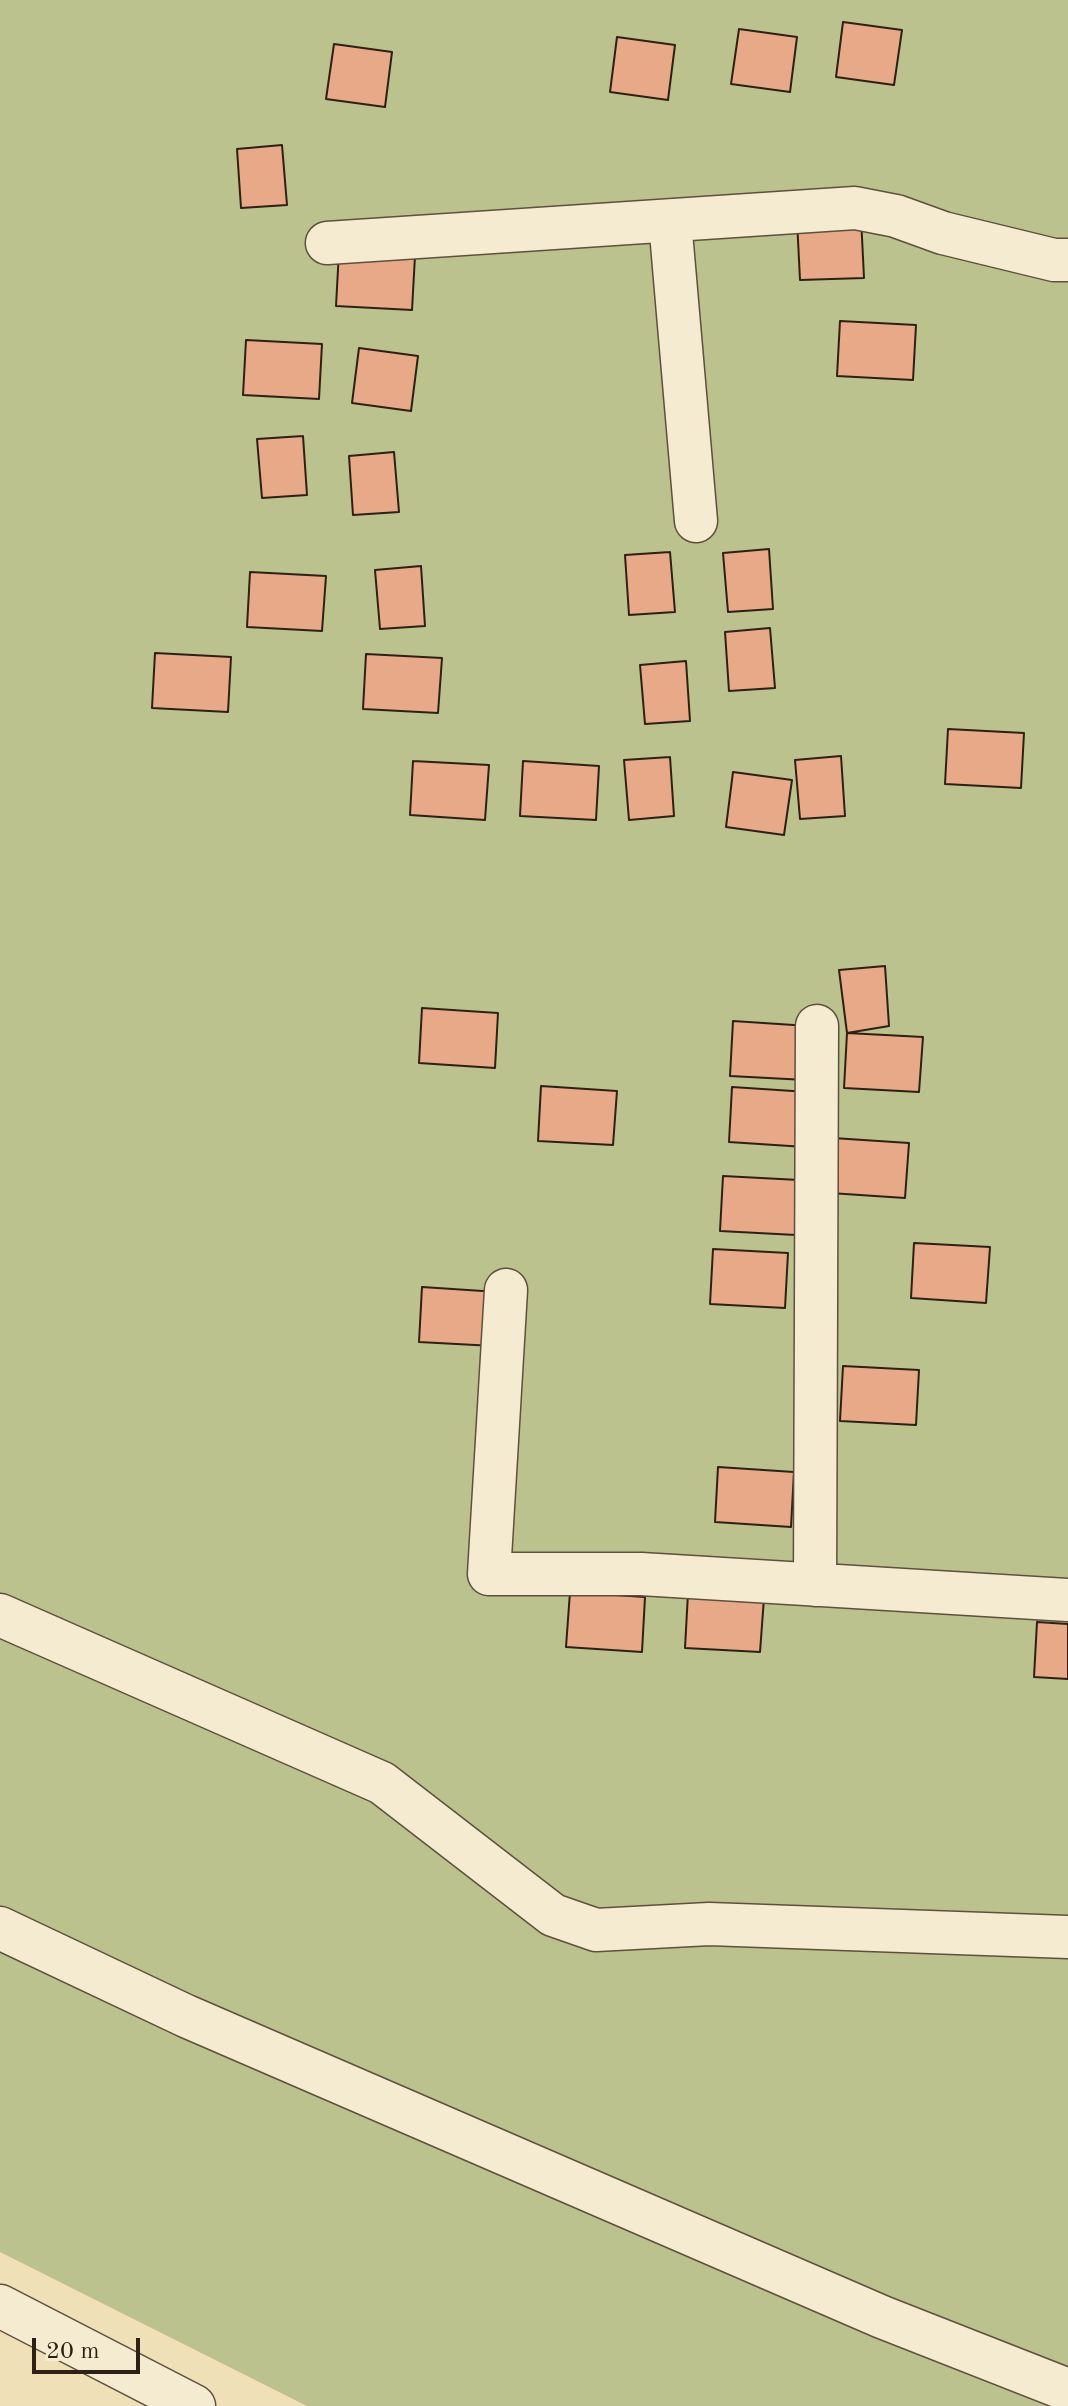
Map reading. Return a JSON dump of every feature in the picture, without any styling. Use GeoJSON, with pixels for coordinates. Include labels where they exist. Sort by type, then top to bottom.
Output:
{"type":"FeatureCollection","features":[{"type":"Feature","properties":{"kind":"street"},"geometry":{"type":"LineString","coordinates":[[327,243],[855,208],[896,216],[943,233],[1054,260],[1068,260]]}},
{"type":"Feature","properties":{"kind":"street"},"geometry":{"type":"LineString","coordinates":[[670,221],[696,521]]}},
{"type":"Feature","properties":{"kind":"street"},"geometry":{"type":"LineString","coordinates":[[815,1585],[817,1026]]}},
{"type":"Feature","properties":{"kind":"street"},"geometry":{"type":"LineString","coordinates":[[506,1290],[489,1574],[641,1574],[1068,1600]]}},
{"type":"Feature","properties":{"kind":"street"},"geometry":{"type":"LineString","coordinates":[[0,1615],[382,1783],[553,1915],[596,1930],[709,1924],[1068,1937]]}},
{"type":"Feature","properties":{"kind":"street"},"geometry":{"type":"LineString","coordinates":[[0,1928],[186,2016],[867,2311],[1068,2390]]}},
{"type":"Feature","properties":{"kind":"street"},"geometry":{"type":"LineString","coordinates":[[0,2306],[194,2406]]}},
{"type":"Feature","properties":{"kind":"green space"},"geometry":{"type":"Polygon","coordinates":[[[0,0],[1068,0],[1068,2406],[307,2406],[0,2252],[0,0]]]}},
{"type":"Feature","properties":{"kind":"building"},"geometry":{"type":"Polygon","coordinates":[[[843,22],[902,30],[894,85],[836,77],[843,22]]]}},
{"type":"Feature","properties":{"kind":"building"},"geometry":{"type":"Polygon","coordinates":[[[739,29],[797,37],[790,92],[731,84],[739,29]]]}},
{"type":"Feature","properties":{"kind":"building"},"geometry":{"type":"Polygon","coordinates":[[[617,37],[675,45],[668,100],[610,92],[617,37]]]}},
{"type":"Feature","properties":{"kind":"building"},"geometry":{"type":"Polygon","coordinates":[[[334,44],[392,52],[385,107],[326,99],[334,44]]]}},
{"type":"Feature","properties":{"kind":"building"},"geometry":{"type":"Polygon","coordinates":[[[282,145],[287,205],[241,208],[237,149],[282,145]]]}},
{"type":"Feature","properties":{"kind":"building"},"geometry":{"type":"Polygon","coordinates":[[[861,217],[864,278],[800,280],[797,220],[861,217]]]}},
{"type":"Feature","properties":{"kind":"building"},"geometry":{"type":"Polygon","coordinates":[[[339,251],[415,256],[412,310],[336,306],[339,251]]]}},
{"type":"Feature","properties":{"kind":"building"},"geometry":{"type":"Polygon","coordinates":[[[840,321],[916,325],[913,380],[837,376],[840,321]]]}},
{"type":"Feature","properties":{"kind":"building"},"geometry":{"type":"Polygon","coordinates":[[[246,340],[322,344],[319,399],[243,395],[246,340]]]}},
{"type":"Feature","properties":{"kind":"building"},"geometry":{"type":"Polygon","coordinates":[[[359,348],[418,356],[411,411],[352,403],[359,348]]]}},
{"type":"Feature","properties":{"kind":"building"},"geometry":{"type":"Polygon","coordinates":[[[303,436],[307,495],[262,498],[257,439],[303,436]]]}},
{"type":"Feature","properties":{"kind":"building"},"geometry":{"type":"Polygon","coordinates":[[[394,452],[399,512],[353,515],[349,456],[394,452]]]}},
{"type":"Feature","properties":{"kind":"building"},"geometry":{"type":"Polygon","coordinates":[[[769,549],[773,609],[728,612],[723,553],[769,549]]]}},
{"type":"Feature","properties":{"kind":"building"},"geometry":{"type":"Polygon","coordinates":[[[670,552],[675,612],[629,615],[625,555],[670,552]]]}},
{"type":"Feature","properties":{"kind":"building"},"geometry":{"type":"Polygon","coordinates":[[[421,566],[425,626],[380,629],[375,570],[421,566]]]}},
{"type":"Feature","properties":{"kind":"building"},"geometry":{"type":"Polygon","coordinates":[[[250,572],[326,576],[322,631],[247,627],[250,572]]]}},
{"type":"Feature","properties":{"kind":"building"},"geometry":{"type":"Polygon","coordinates":[[[770,628],[775,688],[729,691],[725,632],[770,628]]]}},
{"type":"Feature","properties":{"kind":"building"},"geometry":{"type":"Polygon","coordinates":[[[155,653],[231,657],[228,712],[152,708],[155,653]]]}},
{"type":"Feature","properties":{"kind":"building"},"geometry":{"type":"Polygon","coordinates":[[[366,654],[442,658],[438,713],[363,709],[366,654]]]}},
{"type":"Feature","properties":{"kind":"building"},"geometry":{"type":"Polygon","coordinates":[[[686,661],[690,721],[645,724],[640,665],[686,661]]]}},
{"type":"Feature","properties":{"kind":"building"},"geometry":{"type":"Polygon","coordinates":[[[948,729],[1024,733],[1021,788],[945,784],[948,729]]]}},
{"type":"Feature","properties":{"kind":"building"},"geometry":{"type":"Polygon","coordinates":[[[841,756],[845,816],[800,819],[795,760],[841,756]]]}},
{"type":"Feature","properties":{"kind":"building"},"geometry":{"type":"Polygon","coordinates":[[[670,757],[674,816],[629,820],[624,760],[670,757]]]}},
{"type":"Feature","properties":{"kind":"building"},"geometry":{"type":"Polygon","coordinates":[[[413,761],[489,765],[485,820],[410,815],[413,761]]]}},
{"type":"Feature","properties":{"kind":"building"},"geometry":{"type":"Polygon","coordinates":[[[523,761],[599,766],[596,820],[520,816],[523,761]]]}},
{"type":"Feature","properties":{"kind":"building"},"geometry":{"type":"Polygon","coordinates":[[[733,772],[792,780],[784,835],[726,827],[733,772]]]}},
{"type":"Feature","properties":{"kind":"building"},"geometry":{"type":"Polygon","coordinates":[[[885,966],[889,1026],[847,1033],[839,970],[885,966]]]}},
{"type":"Feature","properties":{"kind":"building"},"geometry":{"type":"Polygon","coordinates":[[[422,1008],[498,1013],[495,1068],[419,1063],[422,1008]]]}},
{"type":"Feature","properties":{"kind":"building"},"geometry":{"type":"Polygon","coordinates":[[[733,1021],[809,1026],[806,1080],[730,1076],[733,1021]]]}},
{"type":"Feature","properties":{"kind":"building"},"geometry":{"type":"Polygon","coordinates":[[[847,1033],[923,1037],[919,1092],[844,1088],[847,1033]]]}},
{"type":"Feature","properties":{"kind":"building"},"geometry":{"type":"Polygon","coordinates":[[[541,1086],[617,1091],[613,1145],[538,1141],[541,1086]]]}},
{"type":"Feature","properties":{"kind":"building"},"geometry":{"type":"Polygon","coordinates":[[[732,1087],[808,1092],[805,1147],[729,1142],[732,1087]]]}},
{"type":"Feature","properties":{"kind":"building"},"geometry":{"type":"Polygon","coordinates":[[[833,1138],[909,1143],[905,1198],[830,1193],[833,1138]]]}},
{"type":"Feature","properties":{"kind":"building"},"geometry":{"type":"Polygon","coordinates":[[[723,1176],[799,1180],[796,1235],[720,1231],[723,1176]]]}},
{"type":"Feature","properties":{"kind":"building"},"geometry":{"type":"Polygon","coordinates":[[[914,1243],[990,1247],[986,1303],[911,1298],[914,1243]]]}},
{"type":"Feature","properties":{"kind":"building"},"geometry":{"type":"Polygon","coordinates":[[[713,1249],[788,1253],[785,1308],[710,1304],[713,1249]]]}},
{"type":"Feature","properties":{"kind":"building"},"geometry":{"type":"Polygon","coordinates":[[[422,1287],[498,1292],[494,1346],[419,1342],[422,1287]]]}},
{"type":"Feature","properties":{"kind":"building"},"geometry":{"type":"Polygon","coordinates":[[[843,1366],[919,1370],[916,1425],[840,1421],[843,1366]]]}},
{"type":"Feature","properties":{"kind":"building"},"geometry":{"type":"Polygon","coordinates":[[[718,1467],[794,1472],[791,1527],[715,1522],[718,1467]]]}},
{"type":"Feature","properties":{"kind":"building"},"geometry":{"type":"Polygon","coordinates":[[[570,1592],[645,1597],[642,1652],[566,1647],[570,1592]]]}},
{"type":"Feature","properties":{"kind":"building"},"geometry":{"type":"Polygon","coordinates":[[[688,1593],[764,1598],[760,1652],[685,1648],[688,1593]]]}},
{"type":"Feature","properties":{"kind":"building"},"geometry":{"type":"Polygon","coordinates":[[[1037,1622],[1068,1624],[1068,1679],[1034,1677],[1037,1622]]]}}]}
